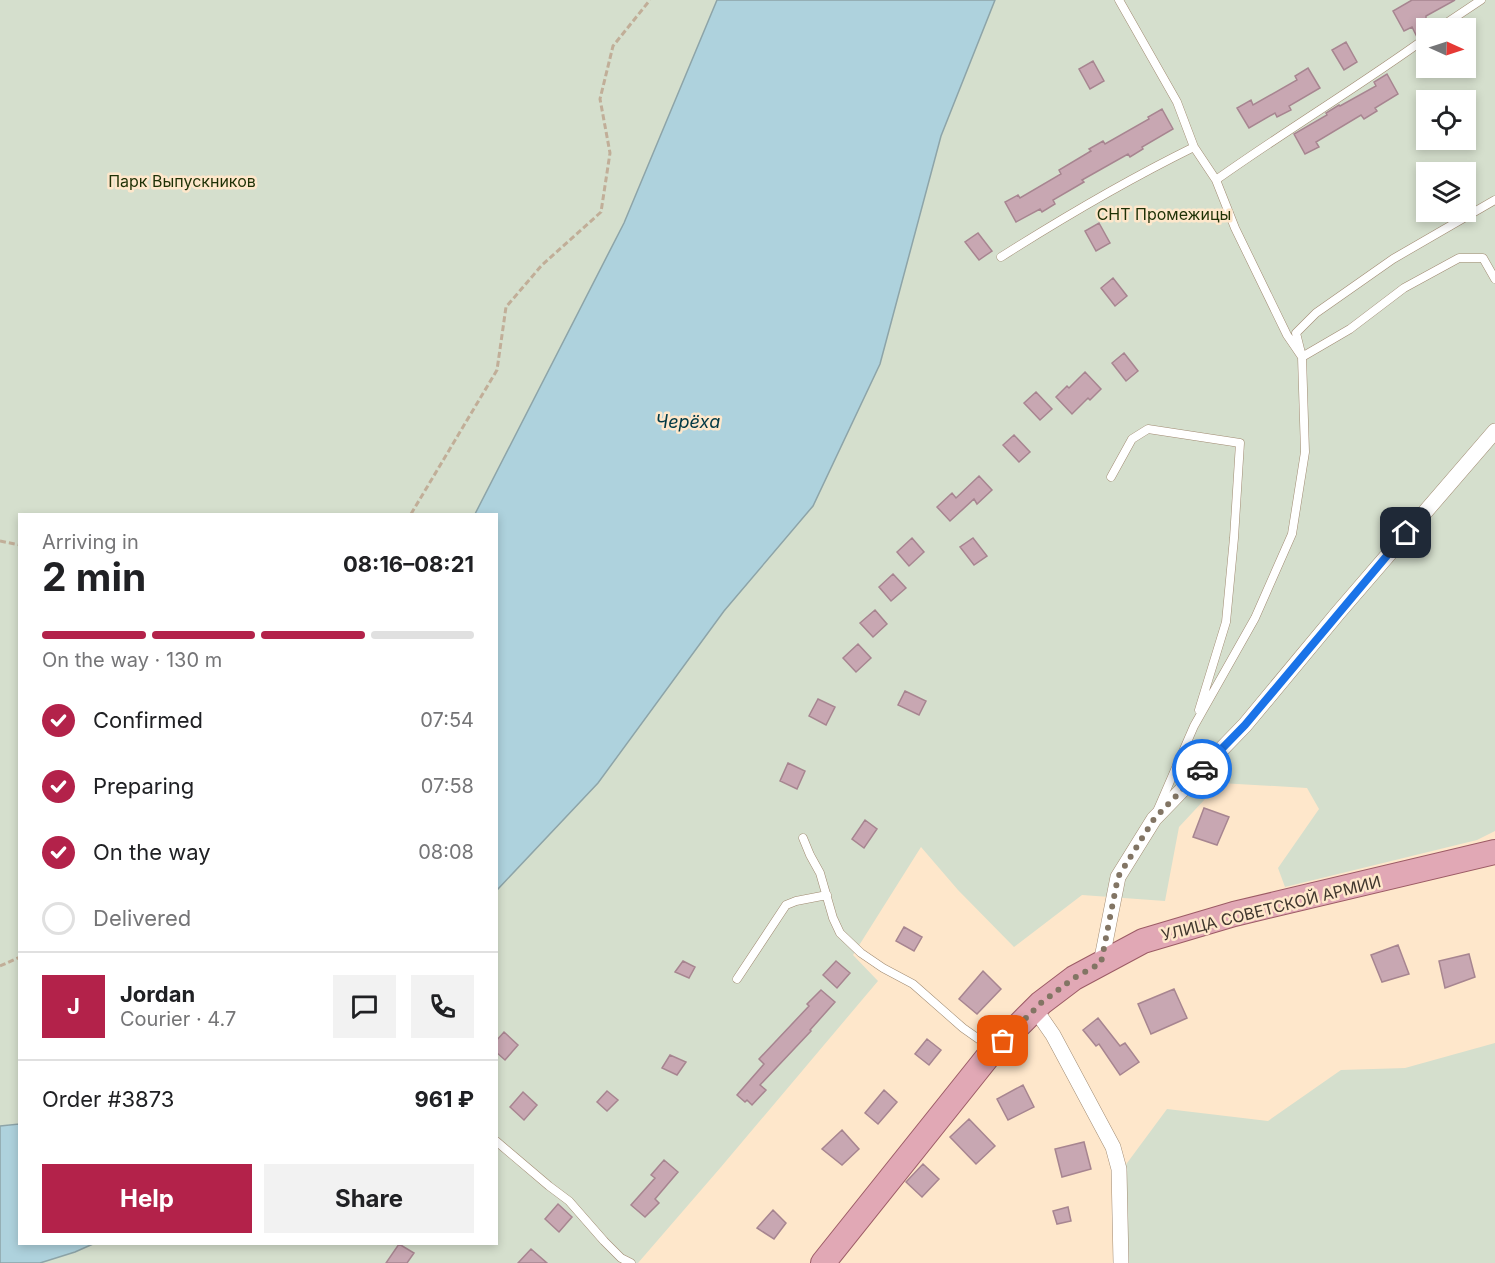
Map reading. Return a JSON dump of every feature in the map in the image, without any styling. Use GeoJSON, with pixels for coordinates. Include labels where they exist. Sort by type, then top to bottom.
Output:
{"type":"FeatureCollection","features":[{"type":"Feature","properties":{"kind":"main road","name":"УЛИЦА СОВЕТСКОЙ АРМИИ"},"geometry":{"type":"LineString","coordinates":[[823,1263],[994,1050],[1035,1009],[1074,978],[1143,941],[1234,914],[1495,852]]}},
{"type":"Feature","properties":{"kind":"street"},"geometry":{"type":"LineString","coordinates":[[1101,963],[1118,877],[1154,819],[1245,725],[1495,431]]}},
{"type":"Feature","properties":{"kind":"street"},"geometry":{"type":"LineString","coordinates":[[1035,1009],[1053,1035],[1113,1147],[1119,1169],[1121,1263]]}},
{"type":"Feature","properties":{"kind":"lane"},"geometry":{"type":"LineString","coordinates":[[1119,0],[1177,102],[1194,147],[1216,180],[1234,228],[1287,335],[1302,357]]}},
{"type":"Feature","properties":{"kind":"lane"},"geometry":{"type":"LineString","coordinates":[[1454,18],[1481,0]]}},
{"type":"Feature","properties":{"kind":"lane"},"geometry":{"type":"LineString","coordinates":[[1216,180],[1416,45]]}},
{"type":"Feature","properties":{"kind":"lane"},"geometry":{"type":"LineString","coordinates":[[1001,257],[1075,211],[1194,147]]}},
{"type":"Feature","properties":{"kind":"lane"},"geometry":{"type":"LineString","coordinates":[[1194,726],[1255,618],[1292,534],[1305,452],[1302,357],[1296,333],[1316,313],[1394,259],[1495,200]]}},
{"type":"Feature","properties":{"kind":"lane"},"geometry":{"type":"LineString","coordinates":[[1302,357],[1350,329],[1404,288],[1459,258],[1483,258],[1495,279]]}},
{"type":"Feature","properties":{"kind":"lane"},"geometry":{"type":"LineString","coordinates":[[1112,477],[1132,439],[1148,429],[1240,442],[1226,622],[1194,726],[1154,819]]}},
{"type":"Feature","properties":{"kind":"lane"},"geometry":{"type":"LineString","coordinates":[[803,838],[820,873],[833,918],[840,933],[861,953],[913,984],[963,1028],[994,1050]]}},
{"type":"Feature","properties":{"kind":"lane"},"geometry":{"type":"LineString","coordinates":[[737,979],[786,905],[827,895]]}},
{"type":"Feature","properties":{"kind":"lane"},"geometry":{"type":"LineString","coordinates":[[498,1143],[569,1201],[621,1258],[631,1263]]}},
{"type":"Feature","properties":{"kind":"path"},"geometry":{"type":"LineString","coordinates":[[412,513],[497,370],[506,307],[542,265],[601,212],[610,153],[600,99],[613,46],[650,0]]}},
{"type":"Feature","properties":{"kind":"path"},"geometry":{"type":"LineString","coordinates":[[0,541],[18,545]]}},
{"type":"Feature","properties":{"kind":"path"},"geometry":{"type":"LineString","coordinates":[[0,966],[18,958]]}},
{"type":"Feature","properties":{"kind":"green space","name":"Парк Выпускников"},"geometry":{"type":"Polygon","coordinates":[[[0,0],[717,0],[624,223],[476,513],[18,513],[18,1124],[0,1126],[0,0]]]}},
{"type":"Feature","properties":{"kind":"green space","name":"СНТ Промежицы"},"geometry":{"type":"Polygon","coordinates":[[[995,0],[1495,0],[1495,831],[1477,840],[1285,887],[1278,868],[1319,809],[1307,788],[1220,783],[1179,827],[1165,901],[1082,895],[1014,947],[958,890],[921,847],[853,955],[878,981],[638,1263],[40,1263],[91,1245],[498,1245],[498,889],[598,783],[724,611],[813,506],[941,136],[995,0]]]}},
{"type":"Feature","properties":{"kind":"green space"},"geometry":{"type":"Polygon","coordinates":[[[1495,1043],[1495,1263],[1118,1263],[1116,1178],[1167,1109],[1268,1121],[1341,1070],[1405,1068],[1495,1043]]]}},
{"type":"Feature","properties":{"kind":"water","name":"Черёха"},"geometry":{"type":"Polygon","coordinates":[[[717,0],[995,0],[941,136],[880,364],[813,506],[724,611],[598,783],[498,889],[498,513],[476,513],[624,223],[717,0]]]}},
{"type":"Feature","properties":{"kind":"water"},"geometry":{"type":"Polygon","coordinates":[[[18,1124],[18,1245],[91,1245],[40,1263],[0,1263],[0,1126],[18,1124]]]}},
{"type":"Feature","properties":{"kind":"building"},"geometry":{"type":"Polygon","coordinates":[[[1412,0],[1455,0],[1426,18],[1416,18],[1416,35],[1412,27],[1404,31],[1393,11],[1412,0]]]}},
{"type":"Feature","properties":{"kind":"building"},"geometry":{"type":"Polygon","coordinates":[[[1346,42],[1357,62],[1344,70],[1332,50],[1346,42]]]}},
{"type":"Feature","properties":{"kind":"building"},"geometry":{"type":"Polygon","coordinates":[[[1093,61],[1104,81],[1090,89],[1079,69],[1093,61]]]}},
{"type":"Feature","properties":{"kind":"building"},"geometry":{"type":"Polygon","coordinates":[[[1308,68],[1320,88],[1289,106],[1291,110],[1277,117],[1275,113],[1249,128],[1237,108],[1251,100],[1253,105],[1297,80],[1295,76],[1308,68]]]}},
{"type":"Feature","properties":{"kind":"building"},"geometry":{"type":"Polygon","coordinates":[[[1387,74],[1398,94],[1375,108],[1377,111],[1364,119],[1361,115],[1316,142],[1319,147],[1305,154],[1294,134],[1327,115],[1326,113],[1339,105],[1376,86],[1374,82],[1387,74]]]}},
{"type":"Feature","properties":{"kind":"building"},"geometry":{"type":"Polygon","coordinates":[[[1162,109],[1173,129],[1142,147],[1143,149],[1130,157],[1128,154],[1082,180],[1084,182],[1053,200],[1055,204],[1042,212],[1040,209],[1016,222],[1005,202],[1018,195],[1020,198],[1061,174],[1059,170],[1091,151],[1089,149],[1103,141],[1105,144],[1162,109]]]}},
{"type":"Feature","properties":{"kind":"building"},"geometry":{"type":"Polygon","coordinates":[[[1099,223],[1110,243],[1096,251],[1085,231],[1099,223]]]}},
{"type":"Feature","properties":{"kind":"building"},"geometry":{"type":"Polygon","coordinates":[[[978,233],[992,251],[979,260],[965,242],[978,233]]]}},
{"type":"Feature","properties":{"kind":"building"},"geometry":{"type":"Polygon","coordinates":[[[1113,278],[1127,296],[1115,306],[1101,288],[1113,278]]]}},
{"type":"Feature","properties":{"kind":"building"},"geometry":{"type":"Polygon","coordinates":[[[1124,353],[1138,371],[1126,381],[1112,363],[1124,353]]]}},
{"type":"Feature","properties":{"kind":"building"},"geometry":{"type":"Polygon","coordinates":[[[1085,372],[1101,389],[1072,414],[1056,397],[1085,372]]]}},
{"type":"Feature","properties":{"kind":"building"},"geometry":{"type":"Polygon","coordinates":[[[1036,392],[1052,409],[1040,420],[1024,403],[1036,392]]]}},
{"type":"Feature","properties":{"kind":"building"},"geometry":{"type":"Polygon","coordinates":[[[1014,435],[1030,452],[1019,462],[1003,445],[1014,435]]]}},
{"type":"Feature","properties":{"kind":"building"},"geometry":{"type":"Polygon","coordinates":[[[979,476],[992,490],[977,504],[974,499],[950,521],[937,507],[952,493],[956,498],[979,476]]]}},
{"type":"Feature","properties":{"kind":"building"},"geometry":{"type":"Polygon","coordinates":[[[912,538],[924,552],[909,566],[897,552],[912,538]]]}},
{"type":"Feature","properties":{"kind":"building"},"geometry":{"type":"Polygon","coordinates":[[[973,538],[987,556],[974,565],[960,547],[973,538]]]}},
{"type":"Feature","properties":{"kind":"building"},"geometry":{"type":"Polygon","coordinates":[[[893,574],[906,588],[891,601],[879,587],[893,574]]]}},
{"type":"Feature","properties":{"kind":"building"},"geometry":{"type":"Polygon","coordinates":[[[875,610],[887,624],[873,637],[860,623],[875,610]]]}},
{"type":"Feature","properties":{"kind":"building"},"geometry":{"type":"Polygon","coordinates":[[[858,644],[871,658],[856,672],[843,658],[858,644]]]}},
{"type":"Feature","properties":{"kind":"building"},"geometry":{"type":"Polygon","coordinates":[[[905,691],[926,701],[919,715],[898,705],[905,691]]]}},
{"type":"Feature","properties":{"kind":"building"},"geometry":{"type":"Polygon","coordinates":[[[818,699],[835,707],[826,725],[809,716],[818,699]]]}},
{"type":"Feature","properties":{"kind":"building"},"geometry":{"type":"Polygon","coordinates":[[[788,763],[805,771],[797,789],[780,781],[788,763]]]}},
{"type":"Feature","properties":{"kind":"building"},"geometry":{"type":"Polygon","coordinates":[[[1204,808],[1229,817],[1217,845],[1193,837],[1204,808]]]}},
{"type":"Feature","properties":{"kind":"building"},"geometry":{"type":"Polygon","coordinates":[[[865,820],[877,829],[864,848],[852,839],[865,820]]]}},
{"type":"Feature","properties":{"kind":"building"},"geometry":{"type":"Polygon","coordinates":[[[904,927],[922,937],[914,951],[896,941],[904,927]]]}},
{"type":"Feature","properties":{"kind":"building"},"geometry":{"type":"Polygon","coordinates":[[[1398,945],[1409,974],[1382,982],[1371,955],[1398,945]]]}},
{"type":"Feature","properties":{"kind":"building"},"geometry":{"type":"Polygon","coordinates":[[[1469,954],[1475,977],[1445,988],[1439,961],[1469,954]]]}},
{"type":"Feature","properties":{"kind":"building"},"geometry":{"type":"Polygon","coordinates":[[[683,961],[695,967],[689,978],[675,972],[683,961]]]}},
{"type":"Feature","properties":{"kind":"building"},"geometry":{"type":"Polygon","coordinates":[[[836,961],[850,973],[837,988],[823,975],[836,961]]]}},
{"type":"Feature","properties":{"kind":"building"},"geometry":{"type":"Polygon","coordinates":[[[983,971],[1001,989],[977,1014],[959,999],[983,971]]]}},
{"type":"Feature","properties":{"kind":"building"},"geometry":{"type":"Polygon","coordinates":[[[1174,989],[1187,1018],[1151,1034],[1138,1004],[1174,989]]]}},
{"type":"Feature","properties":{"kind":"building"},"geometry":{"type":"Polygon","coordinates":[[[821,990],[835,1002],[760,1085],[766,1090],[752,1105],[747,1100],[745,1102],[737,1095],[764,1064],[759,1059],[821,990]]]}},
{"type":"Feature","properties":{"kind":"building"},"geometry":{"type":"Polygon","coordinates":[[[1098,1018],[1120,1046],[1125,1043],[1139,1062],[1120,1075],[1099,1044],[1096,1046],[1083,1030],[1098,1018]]]}},
{"type":"Feature","properties":{"kind":"building"},"geometry":{"type":"Polygon","coordinates":[[[504,1032],[518,1045],[505,1060],[498,1054],[498,1039],[504,1032]]]}},
{"type":"Feature","properties":{"kind":"building"},"geometry":{"type":"Polygon","coordinates":[[[927,1039],[941,1050],[929,1065],[915,1054],[927,1039]]]}},
{"type":"Feature","properties":{"kind":"building"},"geometry":{"type":"Polygon","coordinates":[[[670,1055],[686,1062],[677,1075],[662,1068],[670,1055]]]}},
{"type":"Feature","properties":{"kind":"building"},"geometry":{"type":"Polygon","coordinates":[[[1023,1085],[1034,1107],[1008,1120],[997,1099],[1023,1085]]]}},
{"type":"Feature","properties":{"kind":"building"},"geometry":{"type":"Polygon","coordinates":[[[884,1090],[897,1102],[878,1124],[865,1113],[884,1090]]]}},
{"type":"Feature","properties":{"kind":"building"},"geometry":{"type":"Polygon","coordinates":[[[607,1091],[618,1100],[607,1111],[597,1102],[607,1091]]]}},
{"type":"Feature","properties":{"kind":"building"},"geometry":{"type":"Polygon","coordinates":[[[523,1092],[537,1105],[524,1120],[510,1107],[523,1092]]]}},
{"type":"Feature","properties":{"kind":"building"},"geometry":{"type":"Polygon","coordinates":[[[969,1119],[995,1146],[976,1164],[950,1137],[969,1119]]]}},
{"type":"Feature","properties":{"kind":"building"},"geometry":{"type":"Polygon","coordinates":[[[842,1130],[859,1149],[842,1165],[822,1149],[842,1130]]]}},
{"type":"Feature","properties":{"kind":"building"},"geometry":{"type":"Polygon","coordinates":[[[1084,1142],[1091,1169],[1062,1177],[1055,1149],[1084,1142]]]}},
{"type":"Feature","properties":{"kind":"building"},"geometry":{"type":"Polygon","coordinates":[[[664,1160],[678,1172],[655,1199],[659,1203],[645,1217],[631,1205],[655,1178],[651,1175],[664,1160]]]}},
{"type":"Feature","properties":{"kind":"building"},"geometry":{"type":"Polygon","coordinates":[[[923,1164],[939,1179],[922,1197],[906,1182],[923,1164]]]}},
{"type":"Feature","properties":{"kind":"building"},"geometry":{"type":"Polygon","coordinates":[[[558,1204],[572,1217],[559,1232],[545,1219],[558,1204]]]}},
{"type":"Feature","properties":{"kind":"building"},"geometry":{"type":"Polygon","coordinates":[[[1068,1207],[1071,1221],[1057,1224],[1053,1211],[1068,1207]]]}},
{"type":"Feature","properties":{"kind":"building"},"geometry":{"type":"Polygon","coordinates":[[[773,1210],[786,1223],[774,1239],[757,1228],[773,1210]]]}},
{"type":"Feature","properties":{"kind":"building"},"geometry":{"type":"Polygon","coordinates":[[[398,1245],[414,1253],[407,1263],[386,1263],[398,1245]]]}},
{"type":"Feature","properties":{"kind":"building"},"geometry":{"type":"Polygon","coordinates":[[[531,1249],[547,1263],[518,1263],[531,1249]]]}},
{"type":"Feature","properties":{"kind":"way so far"},"geometry":{"type":"LineString","coordinates":[[1003,1041],[1041,1003],[1074,978],[1101,963],[1118,877],[1154,819],[1202,769]]}},
{"type":"Feature","properties":{"kind":"route"},"geometry":{"type":"LineString","coordinates":[[1202,769],[1245,725],[1406,533]]}}]}
